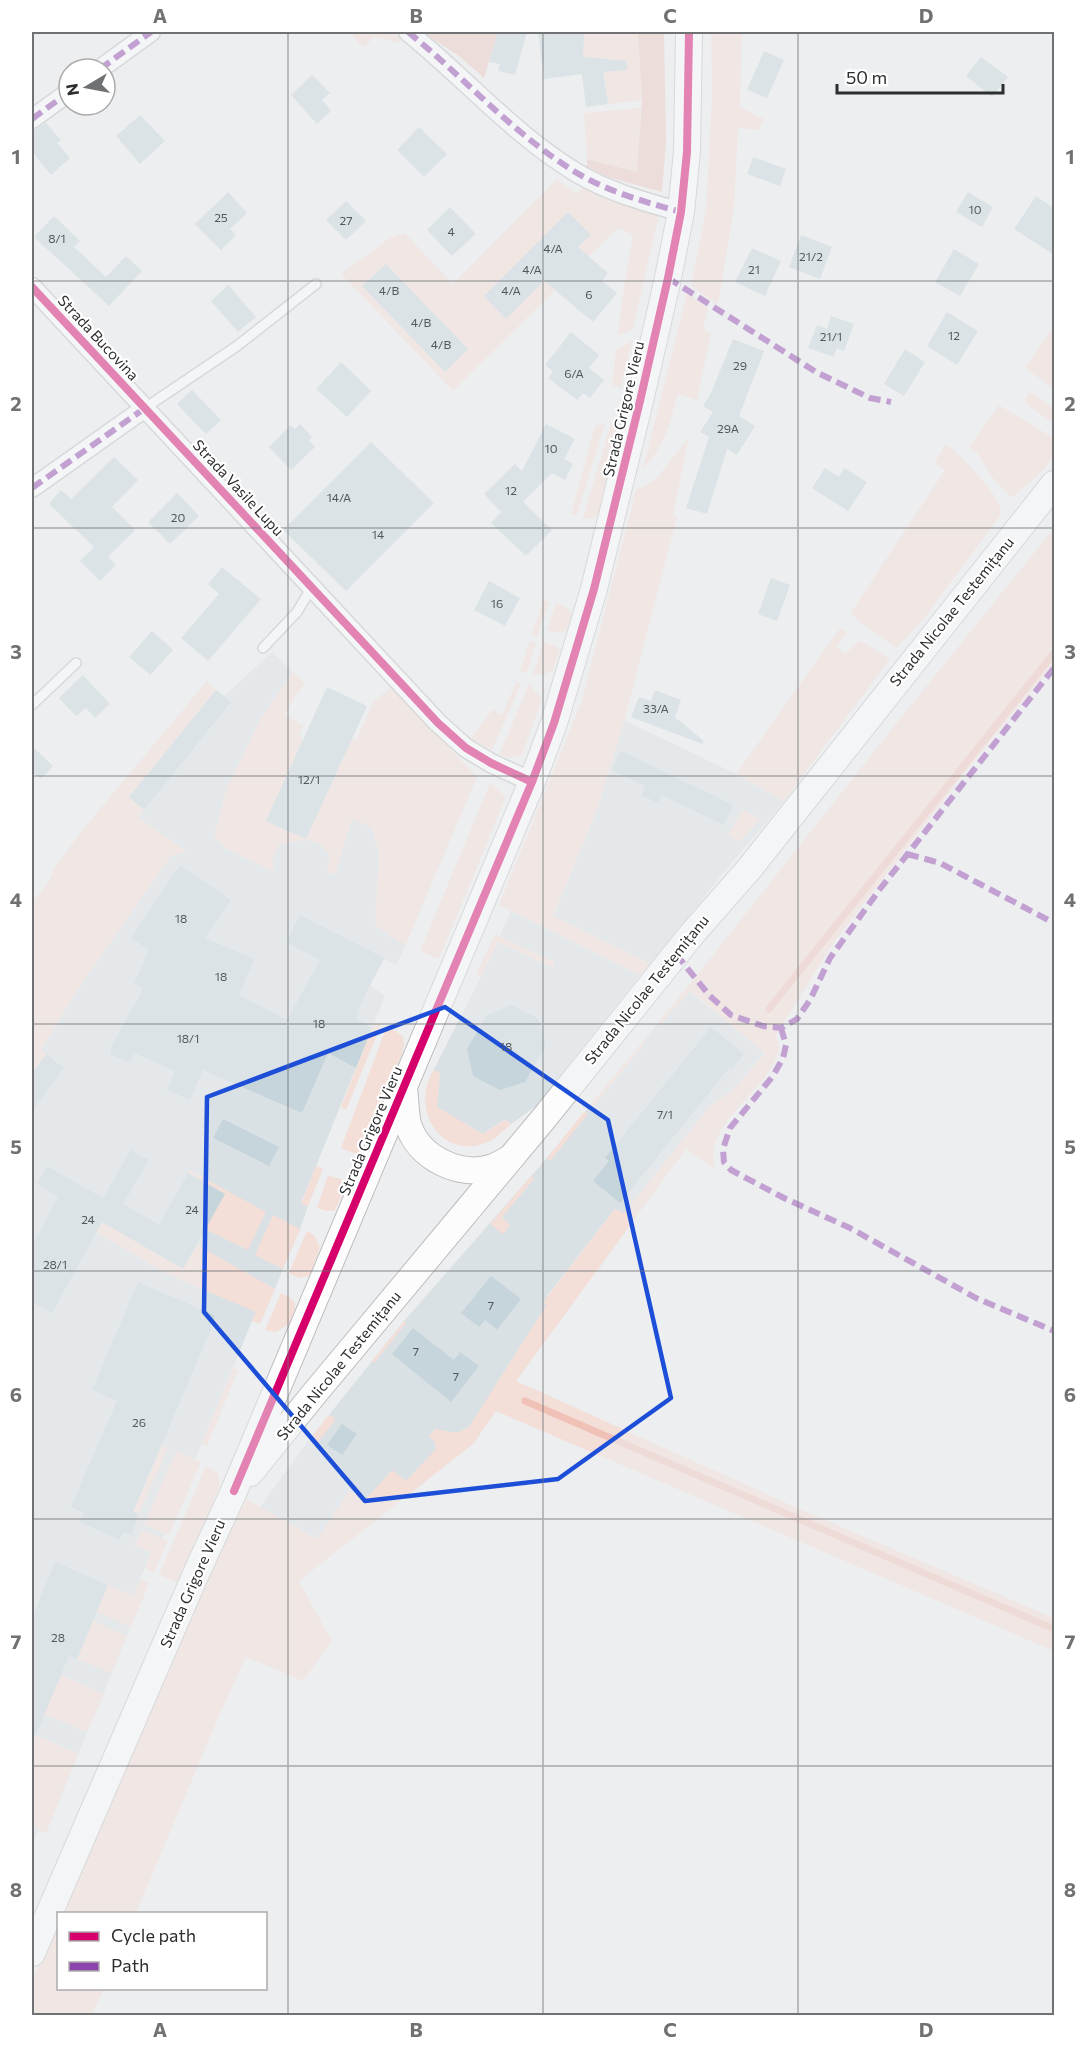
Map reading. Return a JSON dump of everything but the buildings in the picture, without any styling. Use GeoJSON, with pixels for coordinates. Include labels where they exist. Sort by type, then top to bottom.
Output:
{"type":"FeatureCollection","features":[{"type":"Feature","properties":{"kind":"main road","name":"Strada Grigore Vieru"},"geometry":{"type":"LineString","coordinates":[[32,1953],[234,1491],[532,782],[554,723],[594,589],[640,400],[681,212],[687,152],[688,32]]}},
{"type":"Feature","properties":{"kind":"main road","name":"Strada Nicolae Testemițanu"},"geometry":{"type":"LineString","coordinates":[[234,1491],[512,1157],[692,934],[749,868],[1054,484]]}},
{"type":"Feature","properties":{"kind":"main road"},"geometry":{"type":"LineString","coordinates":[[404,1088],[409,1127],[422,1148],[441,1163],[465,1170],[490,1168],[512,1157]]}},
{"type":"Feature","properties":{"kind":"street"},"geometry":{"type":"LineString","coordinates":[[117,57],[151,32]]}},
{"type":"Feature","properties":{"kind":"street"},"geometry":{"type":"LineString","coordinates":[[408,32],[523,135],[578,174],[612,191],[681,212]]}},
{"type":"Feature","properties":{"kind":"street"},"geometry":{"type":"LineString","coordinates":[[32,119],[57,101]]}},
{"type":"Feature","properties":{"kind":"street","name":"Strada Bucovina"},"geometry":{"type":"LineString","coordinates":[[32,287],[145,408]]}},
{"type":"Feature","properties":{"kind":"street"},"geometry":{"type":"LineString","coordinates":[[32,488],[145,408]]}},
{"type":"Feature","properties":{"kind":"street","name":"Strada Vasile Lupu"},"geometry":{"type":"LineString","coordinates":[[145,408],[312,587]]}},
{"type":"Feature","properties":{"kind":"street"},"geometry":{"type":"LineString","coordinates":[[312,587],[438,723],[466,748],[491,763],[532,782]]}},
{"type":"Feature","properties":{"kind":"lane"},"geometry":{"type":"LineString","coordinates":[[145,408],[237,346],[316,284]]}},
{"type":"Feature","properties":{"kind":"lane"},"geometry":{"type":"LineString","coordinates":[[263,648],[297,612],[312,587]]}},
{"type":"Feature","properties":{"kind":"lane"},"geometry":{"type":"LineString","coordinates":[[32,705],[76,663]]}},
{"type":"Feature","properties":{"kind":"highlighted area"},"geometry":{"type":"Polygon","coordinates":[[[445,1007],[608,1120],[671,1398],[558,1479],[365,1501],[204,1312],[207,1097],[445,1007]]]}},
{"type":"Feature","properties":{"kind":"shaded area"},"geometry":{"type":"Polygon","coordinates":[[[350,32],[393,32],[402,36],[400,43],[374,37],[363,48],[350,32]]]}},
{"type":"Feature","properties":{"kind":"shaded area"},"geometry":{"type":"Polygon","coordinates":[[[422,32],[498,32],[484,78],[459,56],[422,32]]]}},
{"type":"Feature","properties":{"kind":"shaded area"},"geometry":{"type":"Polygon","coordinates":[[[583,32],[638,32],[642,100],[608,104],[602,62],[585,59],[578,54],[583,32]]]}},
{"type":"Feature","properties":{"kind":"shaded area"},"geometry":{"type":"Polygon","coordinates":[[[638,32],[664,32],[666,142],[662,192],[608,177],[587,167],[587,159],[637,172],[642,100],[638,32]]]}},
{"type":"Feature","properties":{"kind":"shaded area"},"geometry":{"type":"Polygon","coordinates":[[[711,32],[742,32],[740,107],[764,119],[759,130],[738,128],[734,208],[718,305],[691,286],[706,210],[712,95],[711,32]]]}},
{"type":"Feature","properties":{"kind":"shaded area"},"geometry":{"type":"Polygon","coordinates":[[[641,108],[637,172],[587,159],[584,113],[641,108]]]}},
{"type":"Feature","properties":{"kind":"shaded area"},"geometry":{"type":"Polygon","coordinates":[[[557,179],[576,194],[585,186],[659,214],[633,329],[618,336],[633,235],[618,228],[453,391],[341,274],[391,237],[405,233],[453,284],[557,179]]]}},
{"type":"Feature","properties":{"kind":"shaded area"},"geometry":{"type":"Polygon","coordinates":[[[687,293],[708,308],[703,329],[711,333],[697,400],[678,394],[661,443],[643,469],[687,293]]]}},
{"type":"Feature","properties":{"kind":"shaded area"},"geometry":{"type":"Polygon","coordinates":[[[1054,326],[1054,389],[1025,368],[1054,326]]]}},
{"type":"Feature","properties":{"kind":"shaded area"},"geometry":{"type":"Polygon","coordinates":[[[632,341],[621,388],[612,385],[616,349],[632,341]]]}},
{"type":"Feature","properties":{"kind":"shaded area"},"geometry":{"type":"Polygon","coordinates":[[[1028,393],[1032,393],[1054,408],[1054,424],[1025,403],[1028,393]]]}},
{"type":"Feature","properties":{"kind":"shaded area"},"geometry":{"type":"Polygon","coordinates":[[[999,405],[1054,438],[1054,456],[1043,471],[1012,498],[991,476],[978,454],[969,447],[999,405]]]}},
{"type":"Feature","properties":{"kind":"shaded area"},"geometry":{"type":"Polygon","coordinates":[[[622,416],[598,515],[591,519],[583,518],[612,420],[622,416]]]}},
{"type":"Feature","properties":{"kind":"shaded area"},"geometry":{"type":"Polygon","coordinates":[[[605,423],[577,515],[571,514],[595,426],[605,423]]]}},
{"type":"Feature","properties":{"kind":"shaded area"},"geometry":{"type":"Polygon","coordinates":[[[689,437],[673,515],[677,517],[625,718],[597,810],[553,916],[651,964],[640,975],[499,905],[582,700],[636,490],[655,480],[689,437]]]}},
{"type":"Feature","properties":{"kind":"shaded area"},"geometry":{"type":"Polygon","coordinates":[[[946,444],[991,490],[1000,506],[1000,516],[922,621],[896,648],[858,621],[851,612],[945,470],[934,463],[946,444]]]}},
{"type":"Feature","properties":{"kind":"shaded area"},"geometry":{"type":"Polygon","coordinates":[[[1054,528],[1054,663],[974,761],[834,942],[776,1035],[779,1047],[774,1064],[727,1121],[718,1136],[713,1152],[715,1169],[686,1149],[516,1381],[802,1510],[1054,1618],[1054,1651],[496,1411],[473,1444],[299,1581],[332,1641],[303,1681],[246,1657],[136,1912],[62,1912],[227,1532],[247,1499],[317,1539],[349,1491],[364,1501],[392,1470],[406,1481],[436,1449],[435,1442],[429,1437],[435,1429],[457,1433],[469,1427],[547,1304],[543,1303],[547,1297],[615,1209],[624,1213],[711,1105],[734,1089],[765,1053],[690,991],[660,1025],[658,1022],[1054,528]]]}},
{"type":"Feature","properties":{"kind":"shaded area"},"geometry":{"type":"Polygon","coordinates":[[[543,600],[549,602],[537,637],[531,635],[543,600]]]}},
{"type":"Feature","properties":{"kind":"shaded area"},"geometry":{"type":"Polygon","coordinates":[[[556,603],[566,607],[572,613],[566,631],[558,633],[547,630],[556,603]]]}},
{"type":"Feature","properties":{"kind":"shaded area"},"geometry":{"type":"Polygon","coordinates":[[[840,628],[847,632],[837,647],[845,654],[859,641],[890,659],[784,801],[736,774],[840,628]]]}},
{"type":"Feature","properties":{"kind":"shaded area"},"geometry":{"type":"Polygon","coordinates":[[[530,640],[536,643],[527,672],[520,671],[530,640]]]}},
{"type":"Feature","properties":{"kind":"shaded area"},"geometry":{"type":"Polygon","coordinates":[[[543,641],[560,650],[553,670],[545,674],[533,675],[543,641]]]}},
{"type":"Feature","properties":{"kind":"shaded area"},"geometry":{"type":"Polygon","coordinates":[[[272,652],[305,683],[284,715],[303,725],[299,737],[312,743],[329,726],[356,740],[374,701],[391,688],[477,777],[397,965],[384,959],[370,985],[385,996],[301,1203],[308,1206],[300,1229],[260,1324],[252,1321],[156,1554],[151,1553],[140,1579],[149,1583],[46,1833],[38,1831],[32,1845],[32,1074],[46,1055],[41,1050],[76,992],[129,797],[216,690],[224,696],[272,652]]]}},
{"type":"Feature","properties":{"kind":"shaded area"},"geometry":{"type":"Polygon","coordinates":[[[293,672],[305,683],[285,715],[303,725],[298,736],[303,739],[266,821],[306,839],[352,738],[356,740],[374,701],[391,688],[477,777],[405,946],[375,925],[379,853],[372,828],[352,819],[335,875],[327,871],[330,856],[325,849],[320,844],[308,840],[279,845],[272,862],[274,872],[225,848],[214,836],[227,788],[261,718],[293,672]]]}},
{"type":"Feature","properties":{"kind":"shaded area"},"geometry":{"type":"Polygon","coordinates":[[[207,681],[216,690],[129,797],[144,810],[138,817],[186,851],[171,856],[76,992],[41,1050],[46,1054],[32,1074],[32,902],[48,883],[55,867],[80,833],[207,681]]]}},
{"type":"Feature","properties":{"kind":"shaded area"},"geometry":{"type":"Polygon","coordinates":[[[516,682],[521,684],[492,750],[471,738],[493,709],[502,715],[516,682]]]}},
{"type":"Feature","properties":{"kind":"shaded area"},"geometry":{"type":"Polygon","coordinates":[[[529,684],[542,699],[522,755],[510,758],[499,755],[529,684]]]}},
{"type":"Feature","properties":{"kind":"shaded area"},"geometry":{"type":"Polygon","coordinates":[[[624,720],[736,774],[784,801],[651,964],[553,917],[597,810],[624,720]]]}},
{"type":"Feature","properties":{"kind":"shaded area"},"geometry":{"type":"Polygon","coordinates":[[[490,783],[506,797],[439,959],[420,951],[490,783]]]}},
{"type":"Feature","properties":{"kind":"shaded area"},"geometry":{"type":"Polygon","coordinates":[[[743,809],[760,820],[739,842],[728,835],[743,809]]]}},
{"type":"Feature","properties":{"kind":"shaded area"},"geometry":{"type":"Polygon","coordinates":[[[511,911],[640,975],[536,1106],[510,1125],[504,1120],[483,1134],[436,1107],[440,1074],[433,1071],[481,977],[511,911]]]}},
{"type":"Feature","properties":{"kind":"shaded area"},"geometry":{"type":"Polygon","coordinates":[[[495,934],[555,962],[553,968],[498,942],[481,977],[476,974],[495,934]]]}},
{"type":"Feature","properties":{"kind":"shaded area"},"geometry":{"type":"Polygon","coordinates":[[[686,989],[765,1052],[734,1089],[711,1105],[624,1214],[615,1209],[547,1296],[567,1311],[473,1444],[316,1539],[260,1507],[309,1440],[404,1321],[547,1158],[686,989]]]}},
{"type":"Feature","properties":{"kind":"shaded area"},"geometry":{"type":"Polygon","coordinates":[[[375,1021],[381,1025],[346,1110],[341,1107],[375,1021]]]}},
{"type":"Feature","properties":{"kind":"shaded area"},"geometry":{"type":"Polygon","coordinates":[[[387,1026],[403,1036],[404,1045],[401,1057],[358,1155],[341,1148],[387,1026]]]}},
{"type":"Feature","properties":{"kind":"shaded area"},"geometry":{"type":"Polygon","coordinates":[[[644,1040],[646,1042],[592,1109],[589,1106],[644,1040]]]}},
{"type":"Feature","properties":{"kind":"shaded area"},"geometry":{"type":"Polygon","coordinates":[[[433,1071],[440,1074],[437,1107],[483,1134],[505,1120],[510,1125],[494,1139],[483,1144],[467,1146],[453,1144],[442,1137],[427,1114],[425,1100],[427,1085],[433,1071]]]}},
{"type":"Feature","properties":{"kind":"shaded area"},"geometry":{"type":"Polygon","coordinates":[[[584,1112],[588,1114],[550,1161],[547,1158],[584,1112]]]}},
{"type":"Feature","properties":{"kind":"shaded area"},"geometry":{"type":"Polygon","coordinates":[[[316,1166],[323,1169],[308,1206],[301,1204],[316,1166]]]}},
{"type":"Feature","properties":{"kind":"shaded area"},"geometry":{"type":"Polygon","coordinates":[[[189,1170],[266,1212],[248,1250],[205,1229],[225,1194],[188,1173],[189,1170]]]}},
{"type":"Feature","properties":{"kind":"shaded area"},"geometry":{"type":"Polygon","coordinates":[[[328,1175],[348,1182],[335,1210],[327,1211],[317,1208],[328,1175]]]}},
{"type":"Feature","properties":{"kind":"shaded area"},"geometry":{"type":"Polygon","coordinates":[[[531,1176],[534,1179],[502,1217],[510,1225],[503,1234],[490,1224],[531,1176]]]}},
{"type":"Feature","properties":{"kind":"shaded area"},"geometry":{"type":"Polygon","coordinates":[[[273,1215],[300,1229],[283,1269],[255,1255],[273,1215]]]}},
{"type":"Feature","properties":{"kind":"shaded area"},"geometry":{"type":"Polygon","coordinates":[[[102,1222],[183,1268],[197,1245],[275,1289],[260,1324],[252,1321],[256,1312],[167,1274],[96,1232],[102,1222]]]}},
{"type":"Feature","properties":{"kind":"shaded area"},"geometry":{"type":"Polygon","coordinates":[[[307,1231],[314,1235],[320,1247],[310,1276],[299,1278],[289,1273],[307,1231]]]}},
{"type":"Feature","properties":{"kind":"shaded area"},"geometry":{"type":"Polygon","coordinates":[[[281,1293],[294,1302],[294,1313],[289,1324],[276,1332],[265,1330],[281,1293]]]}},
{"type":"Feature","properties":{"kind":"shaded area"},"geometry":{"type":"Polygon","coordinates":[[[404,1321],[406,1323],[374,1363],[372,1361],[404,1321]]]}},
{"type":"Feature","properties":{"kind":"shaded area"},"geometry":{"type":"Polygon","coordinates":[[[233,1368],[238,1371],[207,1446],[201,1444],[233,1368]]]}},
{"type":"Feature","properties":{"kind":"shaded area"},"geometry":{"type":"Polygon","coordinates":[[[328,1416],[332,1416],[335,1421],[315,1445],[311,1443],[309,1440],[328,1416]]]}},
{"type":"Feature","properties":{"kind":"shaded area"},"geometry":{"type":"Polygon","coordinates":[[[161,1446],[168,1448],[139,1514],[133,1512],[161,1446]]]}},
{"type":"Feature","properties":{"kind":"shaded area"},"geometry":{"type":"Polygon","coordinates":[[[176,1451],[201,1462],[169,1535],[144,1525],[176,1451]]]}},
{"type":"Feature","properties":{"kind":"shaded area"},"geometry":{"type":"Polygon","coordinates":[[[206,1466],[218,1473],[220,1486],[178,1583],[159,1575],[206,1466]]]}},
{"type":"Feature","properties":{"kind":"shaded area"},"geometry":{"type":"Polygon","coordinates":[[[142,1530],[168,1541],[154,1573],[145,1568],[151,1552],[135,1546],[142,1530]]]}},
{"type":"Feature","properties":{"kind":"shaded area"},"geometry":{"type":"Polygon","coordinates":[[[140,1580],[149,1583],[131,1627],[96,1612],[108,1585],[133,1596],[140,1580]]]}},
{"type":"Feature","properties":{"kind":"shaded area"},"geometry":{"type":"Polygon","coordinates":[[[93,1621],[127,1636],[111,1673],[77,1659],[93,1621]]]}},
{"type":"Feature","properties":{"kind":"shaded area"},"geometry":{"type":"Polygon","coordinates":[[[61,1675],[104,1694],[87,1732],[44,1714],[61,1675]]]}},
{"type":"Feature","properties":{"kind":"shaded area"},"geometry":{"type":"Polygon","coordinates":[[[36,1735],[78,1754],[46,1833],[38,1830],[32,1820],[32,1744],[36,1735]]]}},
{"type":"Feature","properties":{"kind":"shaded area"},"geometry":{"type":"Polygon","coordinates":[[[57,1921],[57,1990],[104,1990],[92,2015],[32,2016],[32,1981],[57,1921]]]}},
{"type":"Feature","properties":{"kind":"waterway"},"geometry":{"type":"LineString","coordinates":[[769,1009],[1054,653]]}},
{"type":"Feature","properties":{"kind":"waterway"},"geometry":{"type":"LineString","coordinates":[[525,1401],[1054,1629]]}},
{"type":"Feature","properties":{"kind":"marked path"},"geometry":{"type":"LineString","coordinates":[[117,57],[151,32]]}},
{"type":"Feature","properties":{"kind":"marked path"},"geometry":{"type":"LineString","coordinates":[[408,32],[511,124],[554,158],[602,186],[681,212]]}},
{"type":"Feature","properties":{"kind":"marked path"},"geometry":{"type":"LineString","coordinates":[[32,119],[57,101]]}},
{"type":"Feature","properties":{"kind":"marked path"},"geometry":{"type":"LineString","coordinates":[[668,278],[816,372],[870,398],[891,402]]}},
{"type":"Feature","properties":{"kind":"marked path"},"geometry":{"type":"LineString","coordinates":[[32,488],[145,408]]}},
{"type":"Feature","properties":{"kind":"marked path"},"geometry":{"type":"LineString","coordinates":[[676,954],[709,995],[731,1015],[763,1026],[781,1028],[797,1019],[810,1000],[830,958],[880,889],[1054,668]]}},
{"type":"Feature","properties":{"kind":"marked path"},"geometry":{"type":"LineString","coordinates":[[907,854],[940,863],[1054,923]]}},
{"type":"Feature","properties":{"kind":"marked path"},"geometry":{"type":"LineString","coordinates":[[781,1028],[786,1045],[783,1058],[773,1076],[730,1128],[723,1149],[724,1162],[731,1170],[784,1198],[850,1228],[976,1298],[1054,1331]]}},
{"type":"Feature","properties":{"kind":"cycle path"},"geometry":{"type":"LineString","coordinates":[[234,1491],[532,782],[554,723],[594,589],[640,401],[681,212],[687,152],[689,32]]}},
{"type":"Feature","properties":{"kind":"cycle path"},"geometry":{"type":"LineString","coordinates":[[32,287],[438,723],[466,748],[491,763],[532,782]]}}]}
